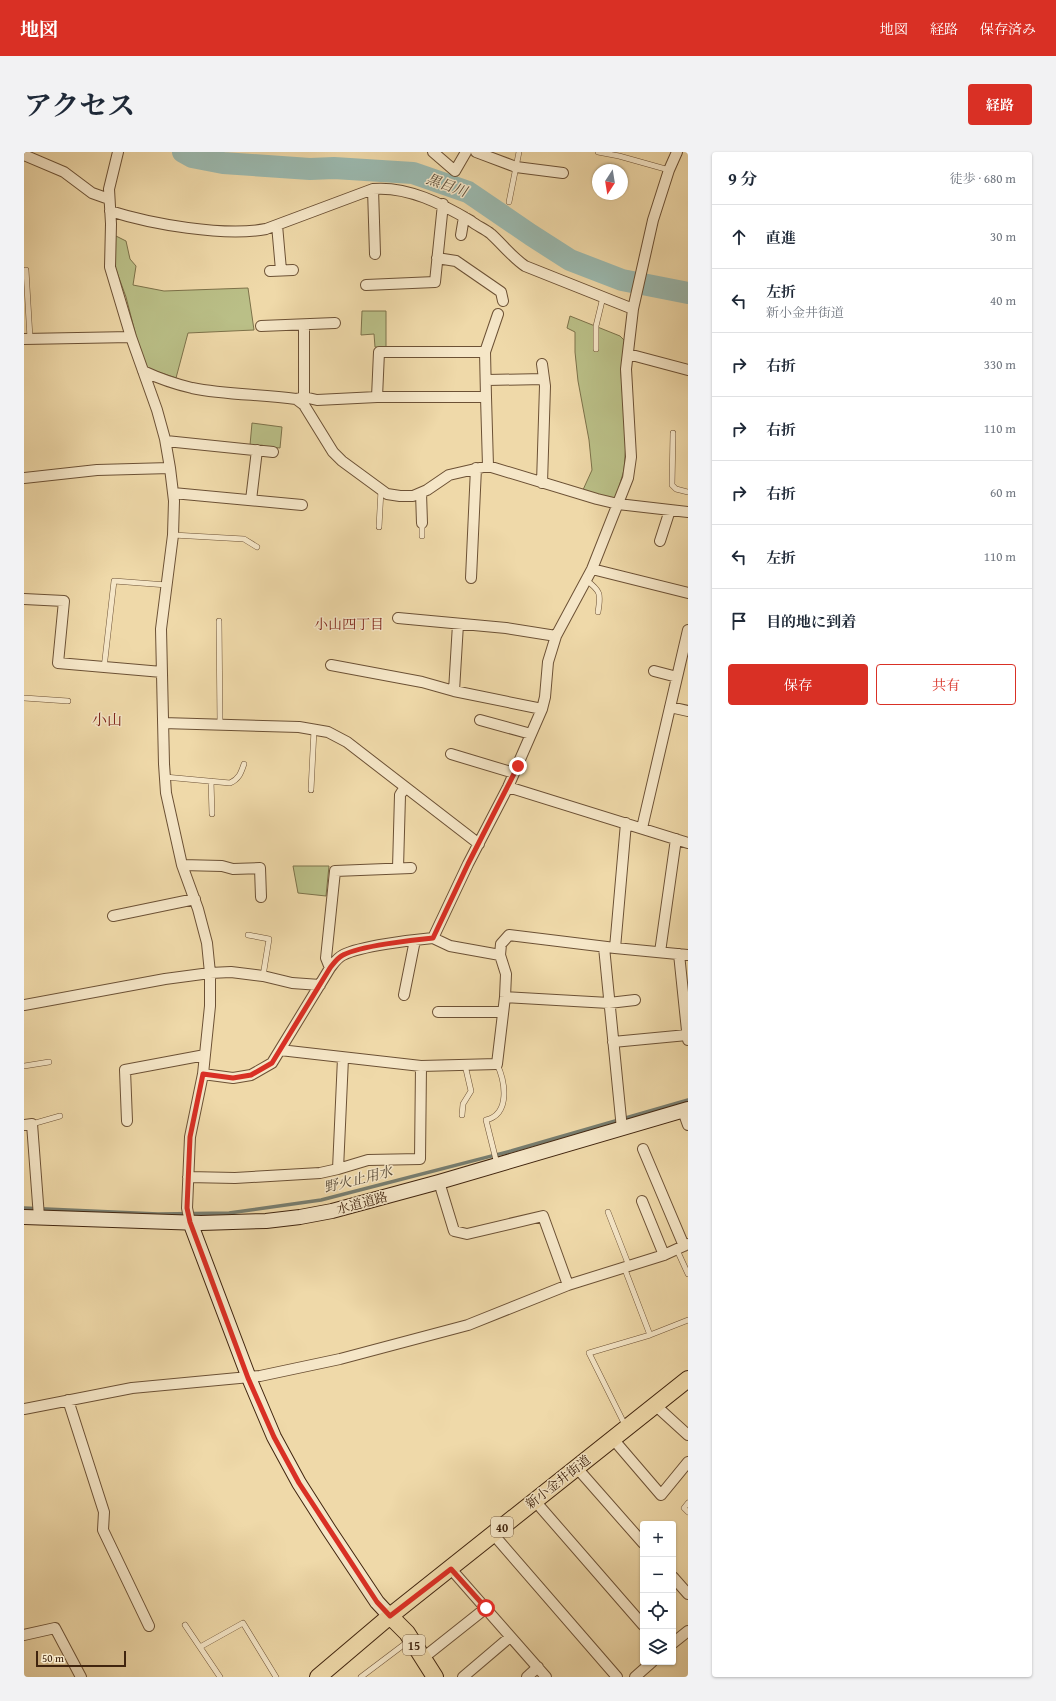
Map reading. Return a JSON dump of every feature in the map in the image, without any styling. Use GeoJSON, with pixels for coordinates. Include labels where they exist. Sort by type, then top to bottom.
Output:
{"type":"FeatureCollection","features":[{"type":"Feature","properties":{"kind":"main road","name":"新小金井街道"},"geometry":{"type":"LineString","coordinates":[[325,1675],[390,1616],[688,1379]]}},
{"type":"Feature","properties":{"kind":"main road","name":"15"},"geometry":{"type":"LineString","coordinates":[[390,1616],[411,1639],[435,1677]]}},
{"type":"Feature","properties":{"kind":"street"},"geometry":{"type":"LineString","coordinates":[[118,152],[112,174],[109,198],[111,224],[110,267],[131,337],[157,410],[166,441],[173,493],[173,535],[161,629],[165,777],[171,818],[182,865],[195,899],[207,943],[210,973],[210,1006],[203,1074],[190,1137],[187,1208],[190,1222],[248,1378],[269,1427],[299,1483],[377,1602],[390,1616]]}},
{"type":"Feature","properties":{"kind":"street"},"geometry":{"type":"LineString","coordinates":[[434,152],[455,171],[466,152]]}},
{"type":"Feature","properties":{"kind":"street"},"geometry":{"type":"LineString","coordinates":[[476,152],[487,154],[516,167],[563,174]]}},
{"type":"Feature","properties":{"kind":"street"},"geometry":{"type":"LineString","coordinates":[[433,938],[508,787],[542,709],[546,697],[548,662],[556,636],[592,569],[628,478],[630,465],[627,390],[628,354],[633,309],[653,220],[669,170],[677,152]]}},
{"type":"Feature","properties":{"kind":"street"},"geometry":{"type":"LineString","coordinates":[[24,155],[64,172],[92,193],[109,198]]}},
{"type":"Feature","properties":{"kind":"street"},"geometry":{"type":"LineString","coordinates":[[110,211],[154,221],[204,229],[255,231],[373,189],[384,188],[412,194],[443,204],[491,234],[515,259],[525,266],[633,309]]}},
{"type":"Feature","properties":{"kind":"street"},"geometry":{"type":"LineString","coordinates":[[373,189],[375,254]]}},
{"type":"Feature","properties":{"kind":"street"},"geometry":{"type":"LineString","coordinates":[[366,285],[434,282],[443,204]]}},
{"type":"Feature","properties":{"kind":"street"},"geometry":{"type":"LineString","coordinates":[[461,235],[464,217]]}},
{"type":"Feature","properties":{"kind":"street"},"geometry":{"type":"LineString","coordinates":[[277,224],[281,270]]}},
{"type":"Feature","properties":{"kind":"street"},"geometry":{"type":"LineString","coordinates":[[437,258],[456,261],[501,292],[503,301]]}},
{"type":"Feature","properties":{"kind":"street"},"geometry":{"type":"LineString","coordinates":[[270,271],[293,270]]}},
{"type":"Feature","properties":{"kind":"street"},"geometry":{"type":"LineString","coordinates":[[488,466],[487,380],[485,352],[498,314]]}},
{"type":"Feature","properties":{"kind":"street"},"geometry":{"type":"LineString","coordinates":[[261,326],[335,323]]}},
{"type":"Feature","properties":{"kind":"street"},"geometry":{"type":"LineString","coordinates":[[304,325],[300,398],[333,452],[342,461],[387,494],[413,496],[421,493],[449,475],[488,466],[568,492],[618,504],[688,512]]}},
{"type":"Feature","properties":{"kind":"street"},"geometry":{"type":"LineString","coordinates":[[27,339],[131,337]]}},
{"type":"Feature","properties":{"kind":"street"},"geometry":{"type":"LineString","coordinates":[[377,397],[379,352],[485,352]]}},
{"type":"Feature","properties":{"kind":"street"},"geometry":{"type":"LineString","coordinates":[[628,354],[688,370]]}},
{"type":"Feature","properties":{"kind":"street"},"geometry":{"type":"LineString","coordinates":[[542,364],[544,379],[542,483]]}},
{"type":"Feature","properties":{"kind":"street"},"geometry":{"type":"LineString","coordinates":[[142,370],[161,379],[190,388],[235,394],[317,400],[377,397],[486,397]]}},
{"type":"Feature","properties":{"kind":"street"},"geometry":{"type":"LineString","coordinates":[[487,380],[544,379]]}},
{"type":"Feature","properties":{"kind":"street"},"geometry":{"type":"LineString","coordinates":[[166,441],[273,452]]}},
{"type":"Feature","properties":{"kind":"street"},"geometry":{"type":"LineString","coordinates":[[251,500],[257,450]]}},
{"type":"Feature","properties":{"kind":"street"},"geometry":{"type":"LineString","coordinates":[[24,478],[97,470],[170,468]]}},
{"type":"Feature","properties":{"kind":"street"},"geometry":{"type":"LineString","coordinates":[[471,578],[476,468]]}},
{"type":"Feature","properties":{"kind":"street"},"geometry":{"type":"LineString","coordinates":[[173,493],[302,505]]}},
{"type":"Feature","properties":{"kind":"street"},"geometry":{"type":"LineString","coordinates":[[421,493],[422,523]]}},
{"type":"Feature","properties":{"kind":"street"},"geometry":{"type":"LineString","coordinates":[[660,541],[670,510]]}},
{"type":"Feature","properties":{"kind":"street"},"geometry":{"type":"LineString","coordinates":[[592,569],[688,593]]}},
{"type":"Feature","properties":{"kind":"street"},"geometry":{"type":"LineString","coordinates":[[24,599],[64,601],[58,663],[162,672]]}},
{"type":"Feature","properties":{"kind":"street"},"geometry":{"type":"LineString","coordinates":[[398,618],[506,628],[556,636]]}},
{"type":"Feature","properties":{"kind":"street"},"geometry":{"type":"LineString","coordinates":[[454,691],[458,624]]}},
{"type":"Feature","properties":{"kind":"street"},"geometry":{"type":"LineString","coordinates":[[642,828],[677,677],[684,667],[688,630]]}},
{"type":"Feature","properties":{"kind":"street"},"geometry":{"type":"LineString","coordinates":[[331,665],[422,682],[454,691],[542,709]]}},
{"type":"Feature","properties":{"kind":"street"},"geometry":{"type":"LineString","coordinates":[[654,671],[677,677]]}},
{"type":"Feature","properties":{"kind":"street"},"geometry":{"type":"LineString","coordinates":[[670,708],[688,711]]}},
{"type":"Feature","properties":{"kind":"street"},"geometry":{"type":"LineString","coordinates":[[480,720],[531,734]]}},
{"type":"Feature","properties":{"kind":"street"},"geometry":{"type":"LineString","coordinates":[[163,723],[299,727],[328,732],[347,742],[479,844]]}},
{"type":"Feature","properties":{"kind":"street"},"geometry":{"type":"LineString","coordinates":[[451,754],[514,773]]}},
{"type":"Feature","properties":{"kind":"street"},"geometry":{"type":"LineString","coordinates":[[398,868],[400,795],[405,786]]}},
{"type":"Feature","properties":{"kind":"street"},"geometry":{"type":"LineString","coordinates":[[508,787],[688,843]]}},
{"type":"Feature","properties":{"kind":"street"},"geometry":{"type":"LineString","coordinates":[[615,948],[626,823]]}},
{"type":"Feature","properties":{"kind":"street"},"geometry":{"type":"LineString","coordinates":[[660,952],[676,840]]}},
{"type":"Feature","properties":{"kind":"street"},"geometry":{"type":"LineString","coordinates":[[182,865],[222,866],[233,869],[260,868],[261,897]]}},
{"type":"Feature","properties":{"kind":"street"},"geometry":{"type":"LineString","coordinates":[[330,968],[326,958],[335,871],[411,868]]}},
{"type":"Feature","properties":{"kind":"street"},"geometry":{"type":"LineString","coordinates":[[113,916],[195,899]]}},
{"type":"Feature","properties":{"kind":"street"},"geometry":{"type":"LineString","coordinates":[[280,1050],[421,1066],[497,1064],[502,1012],[506,997],[506,974],[500,955],[501,944],[509,935],[684,955],[688,1038],[613,1042]]}},
{"type":"Feature","properties":{"kind":"street"},"geometry":{"type":"LineString","coordinates":[[203,1074],[233,1078],[251,1075],[272,1063],[330,968],[337,959],[344,954],[371,947],[433,938],[450,946],[500,955]]}},
{"type":"Feature","properties":{"kind":"street"},"geometry":{"type":"LineString","coordinates":[[404,995],[415,940]]}},
{"type":"Feature","properties":{"kind":"street"},"geometry":{"type":"LineString","coordinates":[[604,947],[621,1122]]}},
{"type":"Feature","properties":{"kind":"street"},"geometry":{"type":"LineString","coordinates":[[24,1005],[165,979],[210,973],[231,972],[263,976],[292,983],[320,985]]}},
{"type":"Feature","properties":{"kind":"street"},"geometry":{"type":"LineString","coordinates":[[506,997],[609,1003],[635,1000]]}},
{"type":"Feature","properties":{"kind":"street"},"geometry":{"type":"LineString","coordinates":[[438,1012],[502,1012]]}},
{"type":"Feature","properties":{"kind":"street"},"geometry":{"type":"LineString","coordinates":[[127,1121],[125,1070],[205,1055]]}},
{"type":"Feature","properties":{"kind":"street"},"geometry":{"type":"LineString","coordinates":[[338,1169],[343,1058]]}},
{"type":"Feature","properties":{"kind":"street"},"geometry":{"type":"LineString","coordinates":[[188,1177],[235,1178],[320,1173],[368,1160],[420,1159],[421,1066]]}},
{"type":"Feature","properties":{"kind":"street"},"geometry":{"type":"LineString","coordinates":[[686,1110],[688,1124]]}},
{"type":"Feature","properties":{"kind":"street","name":"水道道路"},"geometry":{"type":"LineString","coordinates":[[24,1217],[190,1222],[266,1221],[300,1217],[332,1211],[439,1182],[496,1160],[621,1122],[686,1110]]}},
{"type":"Feature","properties":{"kind":"street"},"geometry":{"type":"LineString","coordinates":[[28,1124],[39,1217]]}},
{"type":"Feature","properties":{"kind":"street"},"geometry":{"type":"LineString","coordinates":[[24,1409],[132,1388],[248,1378],[340,1359],[468,1325],[568,1285],[664,1255],[683,1247],[643,1149]]}},
{"type":"Feature","properties":{"kind":"street"},"geometry":{"type":"LineString","coordinates":[[439,1182],[454,1231],[467,1234],[543,1216],[568,1285]]}},
{"type":"Feature","properties":{"kind":"street"},"geometry":{"type":"LineString","coordinates":[[642,1201],[664,1255]]}},
{"type":"Feature","properties":{"kind":"street"},"geometry":{"type":"LineString","coordinates":[[68,1400],[104,1512],[103,1530],[149,1626]]}},
{"type":"Feature","properties":{"kind":"street"},"geometry":{"type":"LineString","coordinates":[[655,1405],[688,1436]]}},
{"type":"Feature","properties":{"kind":"street"},"geometry":{"type":"LineString","coordinates":[[613,1439],[661,1495],[688,1462]]}},
{"type":"Feature","properties":{"kind":"street"},"geometry":{"type":"LineString","coordinates":[[577,1468],[640,1540]]}},
{"type":"Feature","properties":{"kind":"street"},"geometry":{"type":"LineString","coordinates":[[535,1501],[640,1621]]}},
{"type":"Feature","properties":{"kind":"street"},"geometry":{"type":"LineString","coordinates":[[493,1534],[617,1677]]}},
{"type":"Feature","properties":{"kind":"street"},"geometry":{"type":"LineString","coordinates":[[451,1569],[546,1677]]}},
{"type":"Feature","properties":{"kind":"street"},"geometry":{"type":"LineString","coordinates":[[676,1580],[688,1594]]}},
{"type":"Feature","properties":{"kind":"street"},"geometry":{"type":"LineString","coordinates":[[423,1658],[486,1608]]}},
{"type":"Feature","properties":{"kind":"street"},"geometry":{"type":"LineString","coordinates":[[24,1635],[56,1628],[81,1677]]}},
{"type":"Feature","properties":{"kind":"street"},"geometry":{"type":"LineString","coordinates":[[676,1641],[688,1631]]}},
{"type":"Feature","properties":{"kind":"street"},"geometry":{"type":"LineString","coordinates":[[463,1677],[510,1637]]}},
{"type":"Feature","properties":{"kind":"street"},"geometry":{"type":"LineString","coordinates":[[635,1677],[649,1665]]}},
{"type":"Feature","properties":{"kind":"street"},"geometry":{"type":"LineString","coordinates":[[527,1677],[538,1668]]}},
{"type":"Feature","properties":{"kind":"lane"},"geometry":{"type":"LineString","coordinates":[[510,202],[519,152]]}},
{"type":"Feature","properties":{"kind":"lane"},"geometry":{"type":"LineString","coordinates":[[598,152],[619,156],[669,170]]}},
{"type":"Feature","properties":{"kind":"lane"},"geometry":{"type":"LineString","coordinates":[[26,270],[27,339]]}},
{"type":"Feature","properties":{"kind":"lane"},"geometry":{"type":"LineString","coordinates":[[596,349],[596,326],[604,297]]}},
{"type":"Feature","properties":{"kind":"lane"},"geometry":{"type":"LineString","coordinates":[[673,434],[672,485],[676,489],[688,492]]}},
{"type":"Feature","properties":{"kind":"lane"},"geometry":{"type":"LineString","coordinates":[[379,527],[381,490]]}},
{"type":"Feature","properties":{"kind":"lane"},"geometry":{"type":"LineString","coordinates":[[422,523],[422,536]]}},
{"type":"Feature","properties":{"kind":"lane"},"geometry":{"type":"LineString","coordinates":[[173,535],[244,539],[257,548]]}},
{"type":"Feature","properties":{"kind":"lane"},"geometry":{"type":"LineString","coordinates":[[104,668],[114,580],[167,586]]}},
{"type":"Feature","properties":{"kind":"lane"},"geometry":{"type":"LineString","coordinates":[[586,580],[599,592],[601,597],[598,612]]}},
{"type":"Feature","properties":{"kind":"lane"},"geometry":{"type":"LineString","coordinates":[[219,621],[220,724]]}},
{"type":"Feature","properties":{"kind":"lane"},"geometry":{"type":"LineString","coordinates":[[24,698],[68,701]]}},
{"type":"Feature","properties":{"kind":"lane"},"geometry":{"type":"LineString","coordinates":[[311,790],[314,730]]}},
{"type":"Feature","properties":{"kind":"lane"},"geometry":{"type":"LineString","coordinates":[[165,777],[230,783],[236,781],[244,764]]}},
{"type":"Feature","properties":{"kind":"lane"},"geometry":{"type":"LineString","coordinates":[[210,781],[212,814]]}},
{"type":"Feature","properties":{"kind":"lane"},"geometry":{"type":"LineString","coordinates":[[248,936],[269,939],[263,976]]}},
{"type":"Feature","properties":{"kind":"lane"},"geometry":{"type":"LineString","coordinates":[[24,1066],[49,1062]]}},
{"type":"Feature","properties":{"kind":"lane"},"geometry":{"type":"LineString","coordinates":[[496,1160],[486,1120],[492,1119],[503,1105],[504,1094],[501,1072],[497,1064]]}},
{"type":"Feature","properties":{"kind":"lane"},"geometry":{"type":"LineString","coordinates":[[462,1115],[463,1104],[471,1091],[465,1065]]}},
{"type":"Feature","properties":{"kind":"lane"},"geometry":{"type":"LineString","coordinates":[[28,1124],[60,1116]]}},
{"type":"Feature","properties":{"kind":"lane"},"geometry":{"type":"LineString","coordinates":[[608,1212],[650,1335]]}},
{"type":"Feature","properties":{"kind":"lane"},"geometry":{"type":"LineString","coordinates":[[683,1247],[688,1274]]}},
{"type":"Feature","properties":{"kind":"lane"},"geometry":{"type":"LineString","coordinates":[[627,1428],[588,1353],[650,1335],[688,1320]]}},
{"type":"Feature","properties":{"kind":"lane"},"geometry":{"type":"LineString","coordinates":[[688,1503],[684,1508],[688,1512]]}},
{"type":"Feature","properties":{"kind":"lane"},"geometry":{"type":"LineString","coordinates":[[200,1646],[243,1623],[276,1677]]}},
{"type":"Feature","properties":{"kind":"lane"},"geometry":{"type":"LineString","coordinates":[[185,1625],[220,1677]]}},
{"type":"Feature","properties":{"kind":"lane"},"geometry":{"type":"LineString","coordinates":[[361,1677],[411,1639]]}},
{"type":"Feature","properties":{"kind":"green space"},"geometry":{"type":"Polygon","coordinates":[[[114,235],[126,241],[130,259],[136,266],[133,285],[164,291],[248,288],[254,330],[188,333],[176,378],[144,367],[126,297],[115,267],[114,235]]]}},
{"type":"Feature","properties":{"kind":"green space"},"geometry":{"type":"Polygon","coordinates":[[[362,311],[386,311],[386,348],[375,347],[374,334],[361,335],[362,311]]]}},
{"type":"Feature","properties":{"kind":"green space"},"geometry":{"type":"Polygon","coordinates":[[[570,316],[620,336],[625,341],[621,372],[626,443],[624,470],[616,497],[612,499],[582,492],[592,470],[589,440],[578,381],[575,352],[575,332],[567,328],[570,316]]]}},
{"type":"Feature","properties":{"kind":"green space"},"geometry":{"type":"Polygon","coordinates":[[[252,423],[282,427],[280,448],[250,445],[252,423]]]}},
{"type":"Feature","properties":{"kind":"green space"},"geometry":{"type":"Polygon","coordinates":[[[293,866],[329,866],[326,896],[298,893],[293,866]]]}},
{"type":"Feature","properties":{"kind":"waterway","name":"黒目川"},"geometry":{"type":"LineString","coordinates":[[183,152],[192,157],[223,163],[310,169],[334,168],[413,173],[468,192],[570,260],[622,280],[688,293]]}},
{"type":"Feature","properties":{"kind":"waterway","name":"野火止用水"},"geometry":{"type":"LineString","coordinates":[[24,1208],[158,1214],[229,1213],[321,1200],[511,1151],[688,1100]]}},
{"type":"Feature","properties":{"kind":"district","name":"小山四丁目"},"geometry":{"type":"Point","coordinates":[349,624]}},
{"type":"Feature","properties":{"kind":"district","name":"小山"},"geometry":{"type":"Point","coordinates":[107,719]}},
{"type":"Feature","properties":{"kind":"route"},"geometry":{"type":"LineString","coordinates":[[486,1608],[451,1569],[390,1616],[377,1602],[299,1483],[274,1437],[248,1378],[190,1222],[187,1208],[190,1137],[203,1074],[233,1078],[251,1075],[272,1063],[330,968],[337,959],[344,954],[371,947],[433,938],[468,864],[518,766]]}}]}
